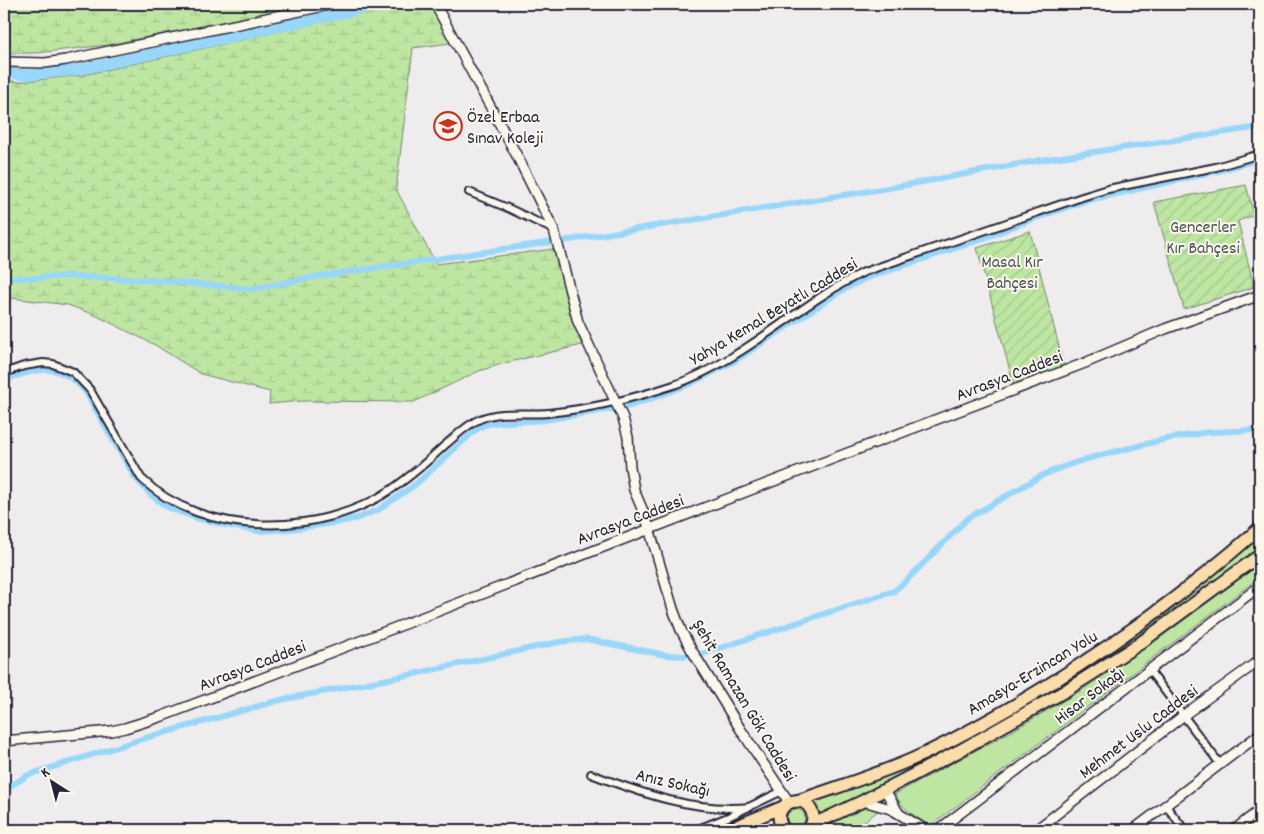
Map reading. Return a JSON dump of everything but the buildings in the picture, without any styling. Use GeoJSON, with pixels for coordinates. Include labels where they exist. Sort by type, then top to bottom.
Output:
{"type":"FeatureCollection","features":[{"type":"Feature","properties":{"kind":"highway","name":"Amasya-Erzincan Yolu"},"geometry":{"type":"LineString","coordinates":[[727,830],[790,804],[916,758],[988,720],[1092,658],[1214,568],[1260,528]]}},
{"type":"Feature","properties":{"kind":"highway","name":"Amasya-Erzincan Yolu"},"geometry":{"type":"LineString","coordinates":[[811,829],[989,735],[1065,691],[1139,644],[1260,555]]}},
{"type":"Feature","properties":{"kind":"highway"},"geometry":{"type":"LineString","coordinates":[[784,830],[779,820],[779,815],[790,804],[805,804],[811,809],[813,819],[811,829]]}},
{"type":"Feature","properties":{"kind":"street"},"geometry":{"type":"LineString","coordinates":[[4,62],[45,63],[66,60],[334,4]]}},
{"type":"Feature","properties":{"kind":"street","name":"Şehit Ramazan Gök Caddesi"},"geometry":{"type":"LineString","coordinates":[[435,4],[517,156],[554,230],[578,322],[623,418],[628,437],[634,490],[650,529],[673,609],[687,642],[741,730],[790,804]]}},
{"type":"Feature","properties":{"kind":"street","name":"Yahya Kemal Beyatlı Caddesi"},"geometry":{"type":"LineString","coordinates":[[4,373],[24,366],[43,363],[53,364],[73,372],[90,390],[141,478],[152,489],[169,501],[206,515],[258,524],[307,522],[343,514],[375,500],[414,472],[465,428],[482,418],[506,414],[558,412],[616,400],[675,384],[713,367],[758,340],[831,289],[864,272],[1082,196],[1216,167],[1260,154]]}},
{"type":"Feature","properties":{"kind":"street"},"geometry":{"type":"LineString","coordinates":[[469,192],[554,230]]}},
{"type":"Feature","properties":{"kind":"street","name":"Avrasya Caddesi"},"geometry":{"type":"LineString","coordinates":[[4,741],[111,731],[133,726],[379,634],[1076,367],[1165,329],[1260,295]]}},
{"type":"Feature","properties":{"kind":"street","name":"Hisar Sokağı"},"geometry":{"type":"LineString","coordinates":[[938,830],[1260,586]]}},
{"type":"Feature","properties":{"kind":"street","name":"Mehmet Uslu Caddesi"},"geometry":{"type":"LineString","coordinates":[[1036,830],[1260,660]]}},
{"type":"Feature","properties":{"kind":"street"},"geometry":{"type":"LineString","coordinates":[[1149,670],[1220,764]]}},
{"type":"Feature","properties":{"kind":"street"},"geometry":{"type":"LineString","coordinates":[[1133,830],[1260,734]]}},
{"type":"Feature","properties":{"kind":"street","name":"Anız Sokağı"},"geometry":{"type":"LineString","coordinates":[[591,774],[648,794],[679,802],[725,808],[750,806]]}},
{"type":"Feature","properties":{"kind":"street"},"geometry":{"type":"LineString","coordinates":[[885,790],[898,812]]}},
{"type":"Feature","properties":{"kind":"street"},"geometry":{"type":"LineString","coordinates":[[696,830],[782,791]]}},
{"type":"Feature","properties":{"kind":"street"},"geometry":{"type":"LineString","coordinates":[[863,801],[898,812],[926,830]]}},
{"type":"Feature","properties":{"kind":"street"},"geometry":{"type":"LineString","coordinates":[[1166,806],[1185,830]]}},
{"type":"Feature","properties":{"kind":"street"},"geometry":{"type":"LineString","coordinates":[[1234,830],[1260,810]]}},
{"type":"Feature","properties":{"kind":"green space"},"geometry":{"type":"Polygon","coordinates":[[[4,4],[312,4],[107,45],[37,53],[4,53],[4,4]]]}},
{"type":"Feature","properties":{"kind":"green space"},"geometry":{"type":"Polygon","coordinates":[[[403,4],[429,4],[450,43],[413,48],[396,189],[436,264],[554,249],[571,317],[582,345],[479,371],[414,402],[303,401],[269,404],[270,392],[201,374],[155,345],[95,315],[68,305],[4,297],[4,80],[18,82],[83,75],[403,4]]]}},
{"type":"Feature","properties":{"kind":"green space","name":"Gencerler Kır Bahçesi"},"geometry":{"type":"Polygon","coordinates":[[[1246,185],[1254,215],[1238,221],[1254,287],[1184,309],[1154,202],[1246,185]]]}},
{"type":"Feature","properties":{"kind":"green space","name":"Masal Kır Bahçesi"},"geometry":{"type":"Polygon","coordinates":[[[1030,231],[1064,367],[1014,386],[977,248],[1030,231]]]}},
{"type":"Feature","properties":{"kind":"green space"},"geometry":{"type":"Polygon","coordinates":[[[1260,536],[1260,548],[1156,623],[1076,677],[992,727],[818,819],[810,802],[891,773],[1106,654],[1194,590],[1260,536]]]}},
{"type":"Feature","properties":{"kind":"green space"},"geometry":{"type":"Polygon","coordinates":[[[1260,564],[1260,577],[930,826],[901,804],[895,794],[1012,731],[1085,688],[1157,640],[1260,564]]]}},
{"type":"Feature","properties":{"kind":"green space"},"geometry":{"type":"Polygon","coordinates":[[[868,806],[878,811],[862,823],[865,830],[824,830],[831,824],[868,806]]]}},
{"type":"Feature","properties":{"kind":"green space"},"geometry":{"type":"Polygon","coordinates":[[[792,809],[800,809],[805,814],[803,825],[792,827],[787,822],[787,814],[792,809]]]}},
{"type":"Feature","properties":{"kind":"waterway"},"geometry":{"type":"LineString","coordinates":[[4,73],[29,75],[77,70],[383,4]]}},
{"type":"Feature","properties":{"kind":"waterway"},"geometry":{"type":"LineString","coordinates":[[563,241],[906,185],[1041,160],[1260,127]]}},
{"type":"Feature","properties":{"kind":"waterway"},"geometry":{"type":"LineString","coordinates":[[4,380],[37,370],[47,370],[56,371],[75,381],[85,391],[134,476],[150,494],[167,507],[196,518],[259,531],[334,523],[358,518],[378,510],[416,484],[473,432],[484,425],[544,420],[630,406],[687,385],[733,362],[841,291],[864,279],[977,241],[1085,201],[1218,171],[1260,159]]}},
{"type":"Feature","properties":{"kind":"waterway"},"geometry":{"type":"LineString","coordinates":[[4,278],[65,276],[151,280],[253,289],[314,277],[552,242]]}},
{"type":"Feature","properties":{"kind":"waterway"},"geometry":{"type":"LineString","coordinates":[[702,654],[894,591],[968,518],[1041,476],[1057,469],[1086,459],[1166,439],[1209,432],[1260,430]]}},
{"type":"Feature","properties":{"kind":"waterway"},"geometry":{"type":"LineString","coordinates":[[4,790],[28,775],[142,739],[280,700],[409,675],[559,642],[586,639],[665,655],[685,656]]}},
{"type":"Feature","properties":{"kind":"place","name":"Özel Erbaa Sınav Koleji"},"geometry":{"type":"Point","coordinates":[448,126]}}]}
